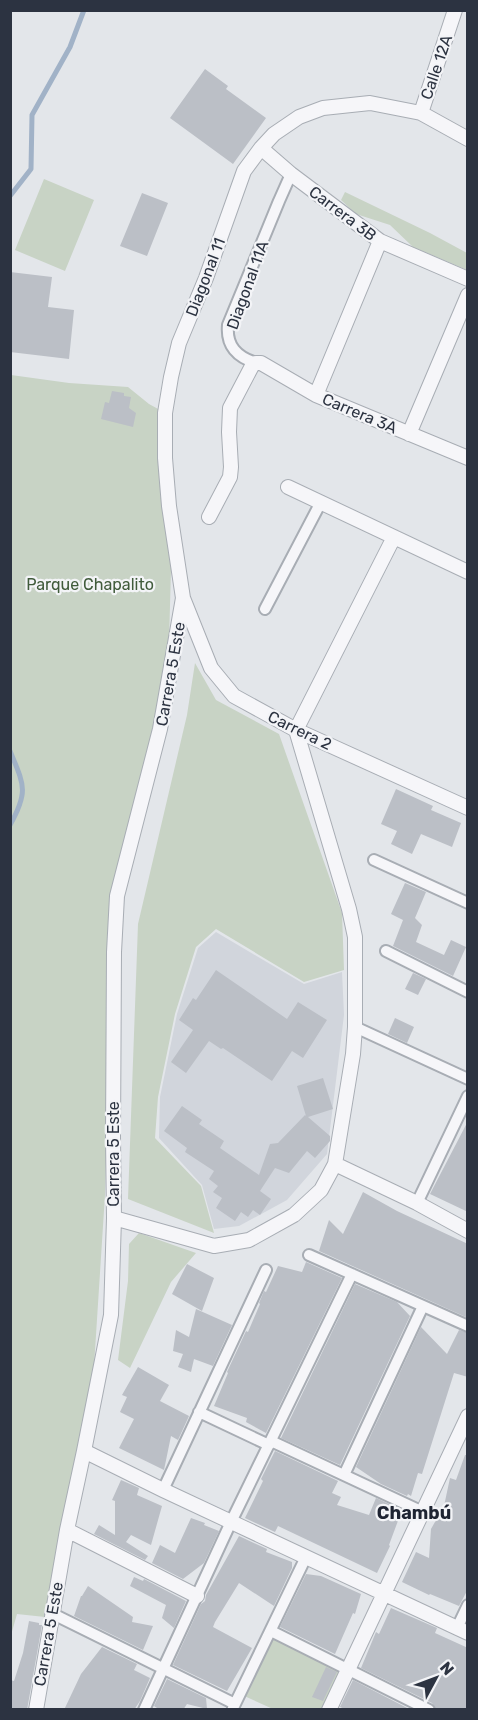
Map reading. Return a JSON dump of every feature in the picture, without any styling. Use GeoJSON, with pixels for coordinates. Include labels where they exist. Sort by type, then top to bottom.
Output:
{"type":"FeatureCollection","features":[{"type":"Feature","properties":{"kind":"street","name":"Calle 12A"},"geometry":{"type":"LineString","coordinates":[[261,148],[274,134],[299,117],[323,108],[370,104],[421,113],[455,10]]}},
{"type":"Feature","properties":{"kind":"street"},"geometry":{"type":"LineString","coordinates":[[421,113],[468,139]]}},
{"type":"Feature","properties":{"kind":"street","name":"Carrera 3B"},"geometry":{"type":"LineString","coordinates":[[261,148],[291,174],[380,241],[468,279]]}},
{"type":"Feature","properties":{"kind":"street","name":"Diagonal 11"},"geometry":{"type":"LineString","coordinates":[[183,598],[169,506],[165,458],[165,413],[171,377],[179,343],[206,278],[244,171],[261,148]]}},
{"type":"Feature","properties":{"kind":"street","name":"Diagonal 11A"},"geometry":{"type":"LineString","coordinates":[[256,363],[242,358],[229,344],[228,325],[291,174]]}},
{"type":"Feature","properties":{"kind":"street"},"geometry":{"type":"LineString","coordinates":[[316,395],[380,241]]}},
{"type":"Feature","properties":{"kind":"street"},"geometry":{"type":"LineString","coordinates":[[409,434],[468,295]]}},
{"type":"Feature","properties":{"kind":"street"},"geometry":{"type":"LineString","coordinates":[[209,517],[230,477],[230,408],[256,363]]}},
{"type":"Feature","properties":{"kind":"street","name":"Carrera 3A"},"geometry":{"type":"LineString","coordinates":[[256,363],[261,363],[316,395],[468,458]]}},
{"type":"Feature","properties":{"kind":"street"},"geometry":{"type":"LineString","coordinates":[[288,487],[468,572]]}},
{"type":"Feature","properties":{"kind":"street"},"geometry":{"type":"LineString","coordinates":[[265,609],[321,502]]}},
{"type":"Feature","properties":{"kind":"street"},"geometry":{"type":"LineString","coordinates":[[114,1218],[214,1246],[249,1240],[294,1215],[321,1190],[335,1164],[353,1054],[355,937],[349,909],[296,730],[394,537]]}},
{"type":"Feature","properties":{"kind":"street","name":"Carrera 2"},"geometry":{"type":"LineString","coordinates":[[183,598],[211,668],[234,696],[296,730],[468,808]]}},
{"type":"Feature","properties":{"kind":"street","name":"Carrera 5 Este"},"geometry":{"type":"LineString","coordinates":[[36,1710],[51,1613],[111,1315],[114,1218],[114,952],[117,896],[160,729],[183,598]]}},
{"type":"Feature","properties":{"kind":"street"},"geometry":{"type":"LineString","coordinates":[[374,860],[468,903]]}},
{"type":"Feature","properties":{"kind":"street"},"geometry":{"type":"LineString","coordinates":[[386,951],[468,992]]}},
{"type":"Feature","properties":{"kind":"street"},"geometry":{"type":"LineString","coordinates":[[355,1027],[468,1078]]}},
{"type":"Feature","properties":{"kind":"street"},"geometry":{"type":"LineString","coordinates":[[417,1203],[468,1096]]}},
{"type":"Feature","properties":{"kind":"street"},"geometry":{"type":"LineString","coordinates":[[335,1164],[417,1203],[468,1231]]}},
{"type":"Feature","properties":{"kind":"street"},"geometry":{"type":"LineString","coordinates":[[309,1255],[468,1326]]}},
{"type":"Feature","properties":{"kind":"street"},"geometry":{"type":"LineString","coordinates":[[163,1490],[266,1270]]}},
{"type":"Feature","properties":{"kind":"street"},"geometry":{"type":"LineString","coordinates":[[144,1710],[231,1522],[352,1274]]}},
{"type":"Feature","properties":{"kind":"street"},"geometry":{"type":"LineString","coordinates":[[344,1475],[423,1306]]}},
{"type":"Feature","properties":{"kind":"street"},"geometry":{"type":"LineString","coordinates":[[200,1412],[423,1512]]}},
{"type":"Feature","properties":{"kind":"street"},"geometry":{"type":"LineString","coordinates":[[329,1710],[466,1425]]}},
{"type":"Feature","properties":{"kind":"street"},"geometry":{"type":"LineString","coordinates":[[84,1451],[462,1631],[468,1605]]}},
{"type":"Feature","properties":{"kind":"street"},"geometry":{"type":"LineString","coordinates":[[67,1530],[197,1596]]}},
{"type":"Feature","properties":{"kind":"street"},"geometry":{"type":"LineString","coordinates":[[51,1613],[163,1668],[234,1707],[306,1557]]}},
{"type":"Feature","properties":{"kind":"street"},"geometry":{"type":"LineString","coordinates":[[271,1631],[429,1710]]}},
{"type":"Feature","properties":{"kind":"shaded area"},"geometry":{"type":"Polygon","coordinates":[[[216,932],[304,984],[342,972],[344,1015],[327,1154],[287,1200],[239,1226],[214,1229],[202,1185],[159,1138],[160,1097],[177,1014],[198,948],[216,932]]]}},
{"type":"Feature","properties":{"kind":"green space"},"geometry":{"type":"Polygon","coordinates":[[[44,179],[94,200],[65,271],[15,250],[44,179]]]}},
{"type":"Feature","properties":{"kind":"green space"},"geometry":{"type":"Polygon","coordinates":[[[345,192],[467,253],[467,270],[413,247],[390,225],[356,214],[341,200],[345,192]]]}},
{"type":"Feature","properties":{"kind":"green space","name":"Parque Chapalito"},"geometry":{"type":"Polygon","coordinates":[[[11,375],[69,383],[128,387],[160,410],[160,491],[171,569],[169,642],[155,741],[112,944],[105,1195],[94,1366],[69,1505],[45,1617],[17,1614],[11,1635],[11,375]]]}},
{"type":"Feature","properties":{"kind":"green space"},"geometry":{"type":"Polygon","coordinates":[[[195,663],[216,700],[279,734],[342,913],[344,970],[304,982],[216,929],[196,947],[175,1014],[158,1097],[155,1138],[201,1186],[214,1233],[128,1199],[138,924],[187,715],[195,663]]]}},
{"type":"Feature","properties":{"kind":"green space"},"geometry":{"type":"Polygon","coordinates":[[[139,1233],[196,1253],[171,1282],[130,1368],[118,1360],[128,1281],[129,1244],[139,1233]]]}},
{"type":"Feature","properties":{"kind":"green space"},"geometry":{"type":"Polygon","coordinates":[[[272,1635],[346,1670],[327,1709],[273,1709],[242,1695],[272,1635]]]}},
{"type":"Feature","properties":{"kind":"building"},"geometry":{"type":"Polygon","coordinates":[[[205,69],[228,86],[226,89],[266,118],[233,164],[170,118],[205,69]]]}},
{"type":"Feature","properties":{"kind":"building"},"geometry":{"type":"Polygon","coordinates":[[[142,193],[168,203],[147,256],[120,246],[142,193]]]}},
{"type":"Feature","properties":{"kind":"building"},"geometry":{"type":"Polygon","coordinates":[[[10,272],[52,277],[48,307],[74,310],[69,359],[10,352],[10,272]]]}},
{"type":"Feature","properties":{"kind":"building"},"geometry":{"type":"Polygon","coordinates":[[[112,391],[131,397],[129,408],[136,413],[133,427],[101,419],[105,402],[109,403],[112,391]]]}},
{"type":"Feature","properties":{"kind":"building"},"geometry":{"type":"Polygon","coordinates":[[[396,789],[433,806],[431,810],[461,823],[452,847],[421,834],[412,854],[391,844],[397,831],[381,824],[396,789]]]}},
{"type":"Feature","properties":{"kind":"building"},"geometry":{"type":"Polygon","coordinates":[[[405,883],[426,892],[415,918],[422,925],[416,942],[444,955],[451,940],[466,947],[453,976],[393,946],[403,920],[391,914],[405,883]]]}},
{"type":"Feature","properties":{"kind":"building"},"geometry":{"type":"Polygon","coordinates":[[[216,970],[287,1019],[298,1002],[327,1020],[303,1058],[292,1051],[272,1081],[209,1041],[186,1073],[171,1062],[193,1030],[179,1020],[193,998],[196,1000],[216,970]]]}},
{"type":"Feature","properties":{"kind":"building"},"geometry":{"type":"Polygon","coordinates":[[[413,973],[426,979],[418,995],[405,989],[413,973]]]}},
{"type":"Feature","properties":{"kind":"building"},"geometry":{"type":"Polygon","coordinates":[[[395,1018],[414,1027],[407,1043],[388,1034],[395,1018]]]}},
{"type":"Feature","properties":{"kind":"building"},"geometry":{"type":"Polygon","coordinates":[[[323,1078],[333,1109],[308,1117],[330,1136],[330,1141],[315,1158],[307,1151],[289,1173],[275,1168],[260,1191],[271,1199],[260,1215],[253,1210],[248,1217],[241,1212],[235,1221],[216,1208],[222,1198],[213,1192],[218,1186],[209,1179],[214,1171],[185,1152],[187,1148],[164,1131],[182,1106],[202,1120],[199,1124],[224,1141],[220,1148],[259,1175],[270,1144],[278,1143],[306,1116],[297,1086],[323,1078]]]}},
{"type":"Feature","properties":{"kind":"building"},"geometry":{"type":"Polygon","coordinates":[[[468,1121],[468,1212],[430,1194],[468,1121]]]}},
{"type":"Feature","properties":{"kind":"building"},"geometry":{"type":"Polygon","coordinates":[[[363,1192],[397,1211],[468,1244],[468,1318],[319,1251],[329,1220],[343,1234],[363,1192]]]}},
{"type":"Feature","properties":{"kind":"building"},"geometry":{"type":"Polygon","coordinates":[[[306,1262],[342,1278],[266,1433],[246,1422],[247,1418],[214,1406],[264,1291],[266,1292],[278,1266],[302,1272],[306,1262]]]}},
{"type":"Feature","properties":{"kind":"building"},"geometry":{"type":"Polygon","coordinates":[[[187,1264],[214,1278],[202,1311],[172,1294],[187,1264]]]}},
{"type":"Feature","properties":{"kind":"building"},"geometry":{"type":"Polygon","coordinates":[[[355,1284],[397,1302],[410,1316],[340,1465],[281,1438],[355,1284]]]}},
{"type":"Feature","properties":{"kind":"building"},"geometry":{"type":"Polygon","coordinates":[[[196,1309],[232,1325],[213,1366],[194,1359],[191,1372],[178,1367],[183,1354],[173,1351],[176,1330],[189,1337],[196,1309]]]}},
{"type":"Feature","properties":{"kind":"building"},"geometry":{"type":"Polygon","coordinates":[[[421,1327],[447,1354],[459,1330],[468,1333],[468,1377],[454,1373],[422,1474],[418,1473],[411,1496],[408,1494],[407,1496],[381,1484],[356,1467],[421,1327]]]}},
{"type":"Feature","properties":{"kind":"building"},"geometry":{"type":"Polygon","coordinates":[[[138,1367],[169,1385],[160,1401],[189,1416],[178,1440],[171,1436],[164,1470],[119,1448],[134,1419],[120,1412],[127,1397],[122,1395],[138,1367]]]}},
{"type":"Feature","properties":{"kind":"building"},"geometry":{"type":"Polygon","coordinates":[[[275,1451],[338,1481],[332,1493],[341,1497],[337,1505],[369,1515],[376,1498],[402,1510],[390,1546],[377,1573],[278,1526],[275,1532],[245,1518],[275,1451]]]}},
{"type":"Feature","properties":{"kind":"building"},"geometry":{"type":"Polygon","coordinates":[[[465,1455],[468,1455],[468,1589],[459,1606],[402,1582],[416,1552],[429,1558],[431,1529],[444,1506],[450,1478],[456,1480],[465,1455]]]}},
{"type":"Feature","properties":{"kind":"building"},"geometry":{"type":"Polygon","coordinates":[[[121,1480],[139,1488],[137,1495],[162,1506],[151,1545],[131,1535],[126,1542],[148,1556],[145,1560],[94,1534],[99,1525],[115,1535],[115,1501],[112,1500],[121,1480]]]}},
{"type":"Feature","properties":{"kind":"building"},"geometry":{"type":"Polygon","coordinates":[[[191,1518],[219,1531],[204,1563],[183,1579],[152,1563],[160,1545],[175,1553],[191,1518]]]}},
{"type":"Feature","properties":{"kind":"building"},"geometry":{"type":"Polygon","coordinates":[[[239,1536],[267,1549],[266,1552],[292,1562],[292,1568],[274,1606],[239,1583],[215,1622],[213,1627],[252,1648],[227,1691],[173,1665],[201,1604],[205,1601],[206,1595],[239,1536]]]}},
{"type":"Feature","properties":{"kind":"building"},"geometry":{"type":"Polygon","coordinates":[[[306,1574],[321,1576],[361,1594],[355,1614],[353,1613],[335,1654],[280,1627],[306,1574]]]}},
{"type":"Feature","properties":{"kind":"building"},"geometry":{"type":"Polygon","coordinates":[[[134,1577],[143,1581],[144,1579],[186,1601],[174,1628],[162,1618],[166,1605],[130,1586],[134,1577]]]}},
{"type":"Feature","properties":{"kind":"building"},"geometry":{"type":"Polygon","coordinates":[[[88,1586],[133,1617],[132,1622],[153,1626],[143,1650],[74,1616],[81,1596],[88,1586]]]}},
{"type":"Feature","properties":{"kind":"building"},"geometry":{"type":"Polygon","coordinates":[[[391,1608],[437,1628],[435,1633],[468,1648],[468,1710],[436,1710],[432,1703],[361,1668],[376,1632],[379,1634],[391,1608]]]}},
{"type":"Feature","properties":{"kind":"building"},"geometry":{"type":"Polygon","coordinates":[[[29,1621],[42,1625],[27,1710],[10,1710],[10,1680],[14,1681],[23,1653],[29,1621]]]}},
{"type":"Feature","properties":{"kind":"building"},"geometry":{"type":"Polygon","coordinates":[[[102,1647],[137,1664],[134,1670],[150,1678],[140,1701],[134,1710],[64,1710],[81,1674],[102,1647]]]}},
{"type":"Feature","properties":{"kind":"building"},"geometry":{"type":"Polygon","coordinates":[[[326,1667],[337,1672],[323,1701],[312,1697],[326,1667]]]}},
{"type":"Feature","properties":{"kind":"building"},"geometry":{"type":"Polygon","coordinates":[[[167,1679],[206,1698],[207,1709],[187,1704],[183,1710],[160,1710],[154,1706],[167,1679]]]}},
{"type":"Feature","properties":{"kind":"building"},"geometry":{"type":"Polygon","coordinates":[[[353,1680],[411,1710],[347,1710],[340,1707],[353,1680]]]}},
{"type":"Feature","properties":{"kind":"waterway"},"geometry":{"type":"LineString","coordinates":[[10,196],[31,169],[32,115],[70,47],[84,10]]}},
{"type":"Feature","properties":{"kind":"waterway"},"geometry":{"type":"LineString","coordinates":[[10,751],[19,772],[22,788],[20,804],[10,825]]}},
{"type":"Feature","properties":{"kind":"district","name":"Chambú"},"geometry":{"type":"Point","coordinates":[414,1513]}}]}
